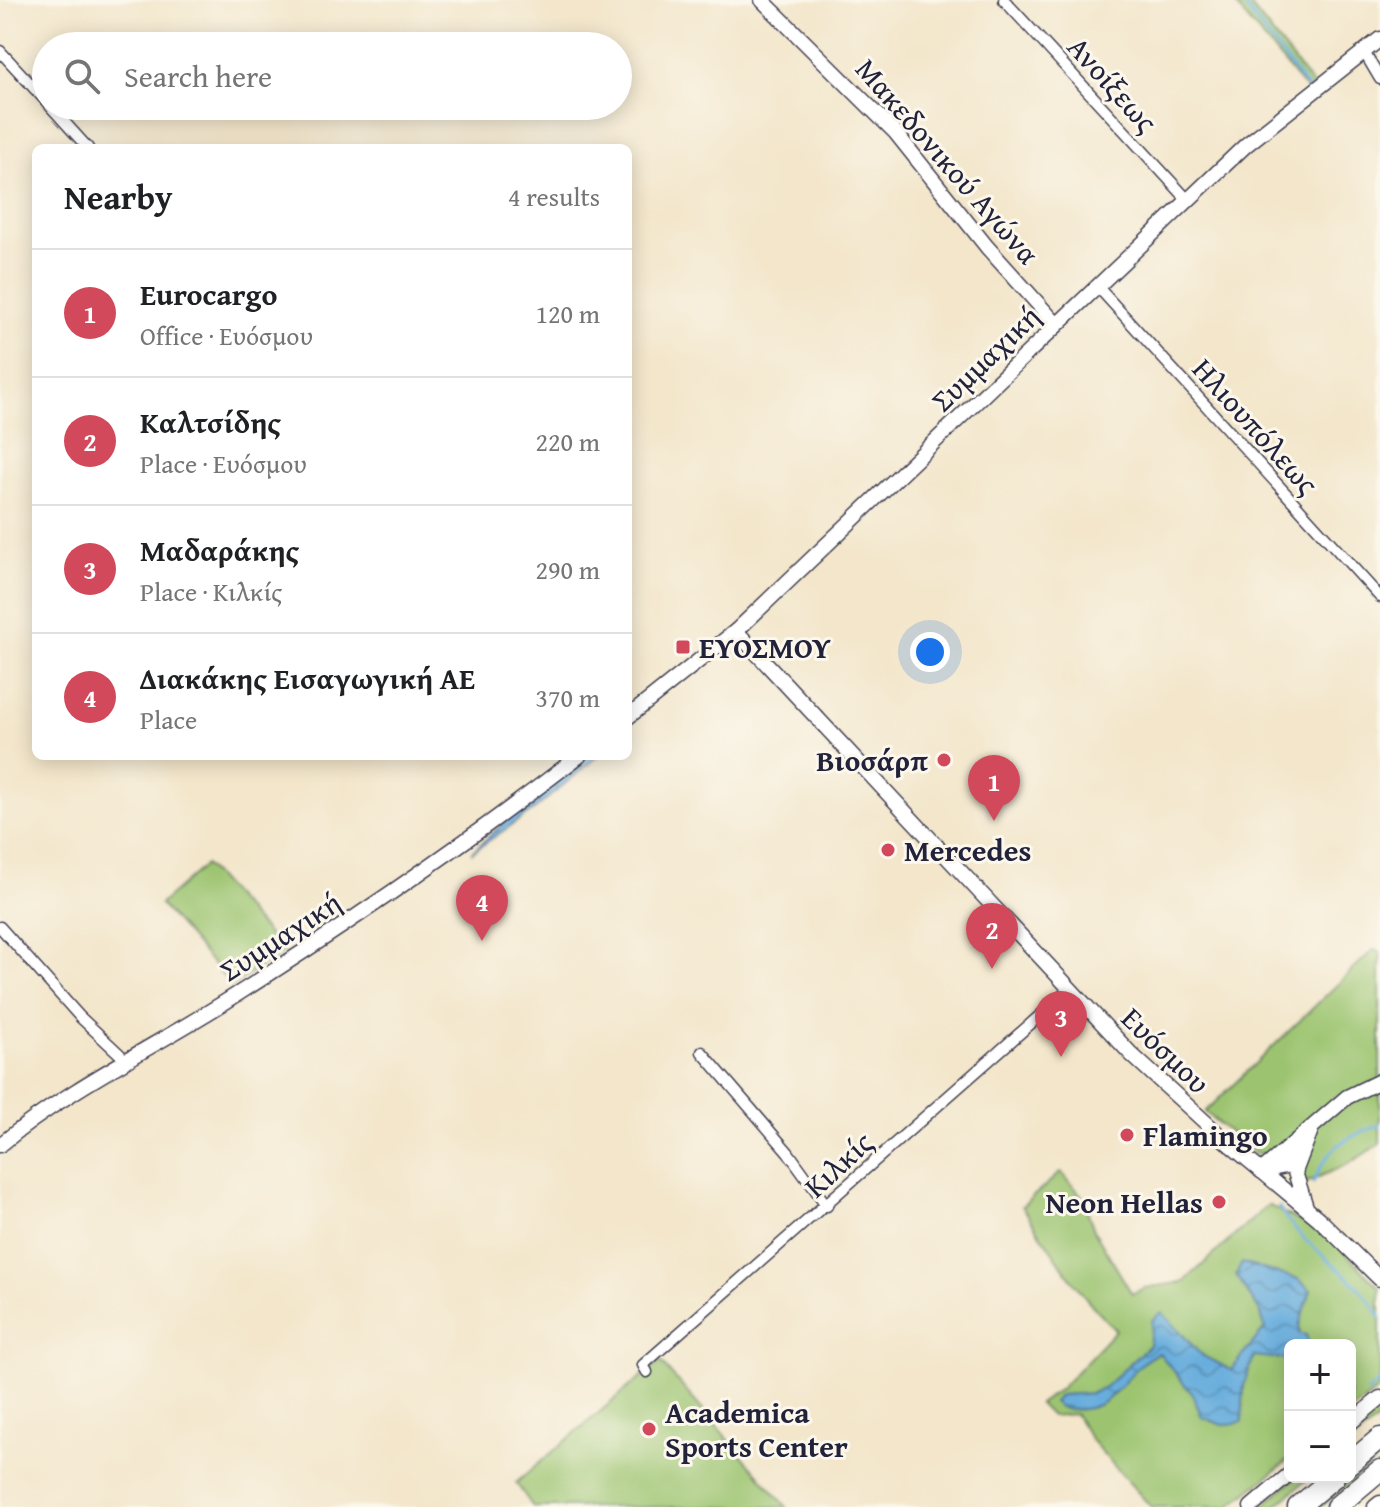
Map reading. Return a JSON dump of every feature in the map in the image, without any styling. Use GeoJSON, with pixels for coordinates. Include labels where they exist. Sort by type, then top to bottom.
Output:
{"type":"FeatureCollection","features":[{"type":"Feature","properties":{"kind":"highway"},"geometry":{"type":"LineString","coordinates":[[1356,1458],[1380,1438]]}},
{"type":"Feature","properties":{"kind":"highway"},"geometry":{"type":"LineString","coordinates":[[1336,1507],[1380,1470]]}},
{"type":"Feature","properties":{"kind":"highway"},"geometry":{"type":"LineString","coordinates":[[1298,1507],[1327,1483]]}},
{"type":"Feature","properties":{"kind":"main road","name":"Μακεδονικού Αγώνα"},"geometry":{"type":"LineString","coordinates":[[762,0],[895,132],[987,247],[1057,325]]}},
{"type":"Feature","properties":{"kind":"main road","name":"Συμμαχική"},"geometry":{"type":"LineString","coordinates":[[632,714],[736,631],[1246,145],[1380,39]]}},
{"type":"Feature","properties":{"kind":"main road","name":"Ευόσμου"},"geometry":{"type":"LineString","coordinates":[[736,631],[1131,1054],[1261,1171],[1306,1207],[1380,1279]]}},
{"type":"Feature","properties":{"kind":"main road","name":"Συμμαχική"},"geometry":{"type":"LineString","coordinates":[[0,1145],[41,1114],[414,880],[574,760]]}},
{"type":"Feature","properties":{"kind":"main road"},"geometry":{"type":"LineString","coordinates":[[1261,1171],[1347,1097],[1380,1081]]}},
{"type":"Feature","properties":{"kind":"main road"},"geometry":{"type":"LineString","coordinates":[[1306,1207],[1296,1179],[1300,1152],[1313,1126]]}},
{"type":"Feature","properties":{"kind":"main road"},"geometry":{"type":"LineString","coordinates":[[1261,1171],[1286,1166],[1300,1152]]}},
{"type":"Feature","properties":{"kind":"main road"},"geometry":{"type":"LineString","coordinates":[[1356,1418],[1380,1398]]}},
{"type":"Feature","properties":{"kind":"main road"},"geometry":{"type":"LineString","coordinates":[[1251,1507],[1284,1479]]}},
{"type":"Feature","properties":{"kind":"main road"},"geometry":{"type":"LineString","coordinates":[[1375,1507],[1380,1503]]}},
{"type":"Feature","properties":{"kind":"street","name":"Ανοίξεως"},"geometry":{"type":"LineString","coordinates":[[1004,0],[1187,199]]}},
{"type":"Feature","properties":{"kind":"street"},"geometry":{"type":"LineString","coordinates":[[0,51],[32,86]]}},
{"type":"Feature","properties":{"kind":"street"},"geometry":{"type":"LineString","coordinates":[[1364,52],[1380,79]]}},
{"type":"Feature","properties":{"kind":"street"},"geometry":{"type":"LineString","coordinates":[[63,120],[84,144]]}},
{"type":"Feature","properties":{"kind":"street","name":"Ηλιουπόλεως"},"geometry":{"type":"LineString","coordinates":[[1097,286],[1380,597]]}},
{"type":"Feature","properties":{"kind":"street"},"geometry":{"type":"LineString","coordinates":[[0,927],[80,1017],[127,1061]]}},
{"type":"Feature","properties":{"kind":"street","name":"Κιλκίς"},"geometry":{"type":"LineString","coordinates":[[647,1372],[643,1365],[1069,990]]}},
{"type":"Feature","properties":{"kind":"street"},"geometry":{"type":"LineString","coordinates":[[702,1052],[788,1152],[827,1206]]}},
{"type":"Feature","properties":{"kind":"green space"},"geometry":{"type":"Polygon","coordinates":[[[1231,0],[1246,0],[1315,88],[1309,93],[1231,0]]]}},
{"type":"Feature","properties":{"kind":"green space"},"geometry":{"type":"Polygon","coordinates":[[[205,865],[284,952],[232,986],[160,904],[205,865]]]}},
{"type":"Feature","properties":{"kind":"green space"},"geometry":{"type":"Polygon","coordinates":[[[1373,950],[1380,952],[1380,1144],[1348,1164],[1301,1185],[1278,1154],[1254,1153],[1205,1112],[1373,950]]]}},
{"type":"Feature","properties":{"kind":"green space"},"geometry":{"type":"Polygon","coordinates":[[[1061,1172],[1082,1196],[1094,1230],[1132,1294],[1144,1288],[1184,1282],[1268,1205],[1328,1235],[1380,1288],[1380,1388],[1356,1407],[1356,1339],[1284,1339],[1284,1464],[1228,1507],[1151,1507],[1091,1440],[1075,1414],[1051,1416],[1039,1404],[1060,1389],[1116,1330],[1077,1287],[1022,1206],[1061,1172]]]}},
{"type":"Feature","properties":{"kind":"green space","name":"Academica Sports Center"},"geometry":{"type":"Polygon","coordinates":[[[660,1361],[787,1507],[533,1507],[516,1483],[660,1361]]]}},
{"type":"Feature","properties":{"kind":"green space"},"geometry":{"type":"Polygon","coordinates":[[[1380,1407],[1380,1418],[1356,1438],[1356,1427],[1380,1407]]]}},
{"type":"Feature","properties":{"kind":"green space"},"geometry":{"type":"Polygon","coordinates":[[[1380,1451],[1380,1457],[1356,1477],[1356,1471],[1380,1451]]]}},
{"type":"Feature","properties":{"kind":"green space"},"geometry":{"type":"Polygon","coordinates":[[[1289,1483],[1303,1483],[1274,1507],[1261,1507],[1289,1483]]]}},
{"type":"Feature","properties":{"kind":"green space"},"geometry":{"type":"Polygon","coordinates":[[[1342,1483],[1349,1483],[1321,1507],[1313,1507],[1342,1483]]]}},
{"type":"Feature","properties":{"kind":"water"},"geometry":{"type":"Polygon","coordinates":[[[571,760],[593,760],[535,809],[471,853],[571,760]]]}},
{"type":"Feature","properties":{"kind":"water"},"geometry":{"type":"Polygon","coordinates":[[[1242,1263],[1298,1279],[1311,1290],[1299,1326],[1300,1334],[1306,1335],[1307,1339],[1284,1339],[1284,1359],[1254,1356],[1244,1385],[1242,1422],[1222,1425],[1202,1417],[1191,1392],[1159,1353],[1139,1366],[1106,1401],[1083,1409],[1067,1409],[1053,1402],[1060,1395],[1092,1393],[1105,1387],[1149,1345],[1152,1320],[1162,1312],[1201,1355],[1231,1370],[1265,1328],[1261,1313],[1236,1275],[1242,1263]]]}},
{"type":"Feature","properties":{"kind":"waterway"},"geometry":{"type":"LineString","coordinates":[[1240,0],[1308,89]]}},
{"type":"Feature","properties":{"kind":"waterway"},"geometry":{"type":"LineString","coordinates":[[1313,1183],[1325,1160],[1338,1145],[1380,1125]]}},
{"type":"Feature","properties":{"kind":"waterway"},"geometry":{"type":"LineString","coordinates":[[1279,1207],[1302,1237],[1358,1287],[1380,1317]]}},
{"type":"Feature","properties":{"kind":"waterway"},"geometry":{"type":"LineString","coordinates":[[1367,1393],[1380,1381]]}},
{"type":"Feature","properties":{"kind":"place","name":"ΕΥΟΣΜΟΥ"},"geometry":{"type":"Point","coordinates":[683,647]}},
{"type":"Feature","properties":{"kind":"place","name":"Βιοσάρπ"},"geometry":{"type":"Point","coordinates":[944,760]}},
{"type":"Feature","properties":{"kind":"place","name":"Eurocargo"},"geometry":{"type":"Point","coordinates":[994,821]}},
{"type":"Feature","properties":{"kind":"place","name":"Mercedes"},"geometry":{"type":"Point","coordinates":[888,850]}},
{"type":"Feature","properties":{"kind":"place","name":"Διακάκης Εισαγωγική ΑΕ"},"geometry":{"type":"Point","coordinates":[482,941]}},
{"type":"Feature","properties":{"kind":"place","name":"Καλτσίδης"},"geometry":{"type":"Point","coordinates":[992,969]}},
{"type":"Feature","properties":{"kind":"place","name":"Μαδαράκης"},"geometry":{"type":"Point","coordinates":[1061,1057]}},
{"type":"Feature","properties":{"kind":"place","name":"Flamingo"},"geometry":{"type":"Point","coordinates":[1127,1135]}},
{"type":"Feature","properties":{"kind":"place","name":"Neon Hellas"},"geometry":{"type":"Point","coordinates":[1219,1202]}},
{"type":"Feature","properties":{"kind":"place","name":"Academica Sports Center"},"geometry":{"type":"Point","coordinates":[649,1429]}}]}
